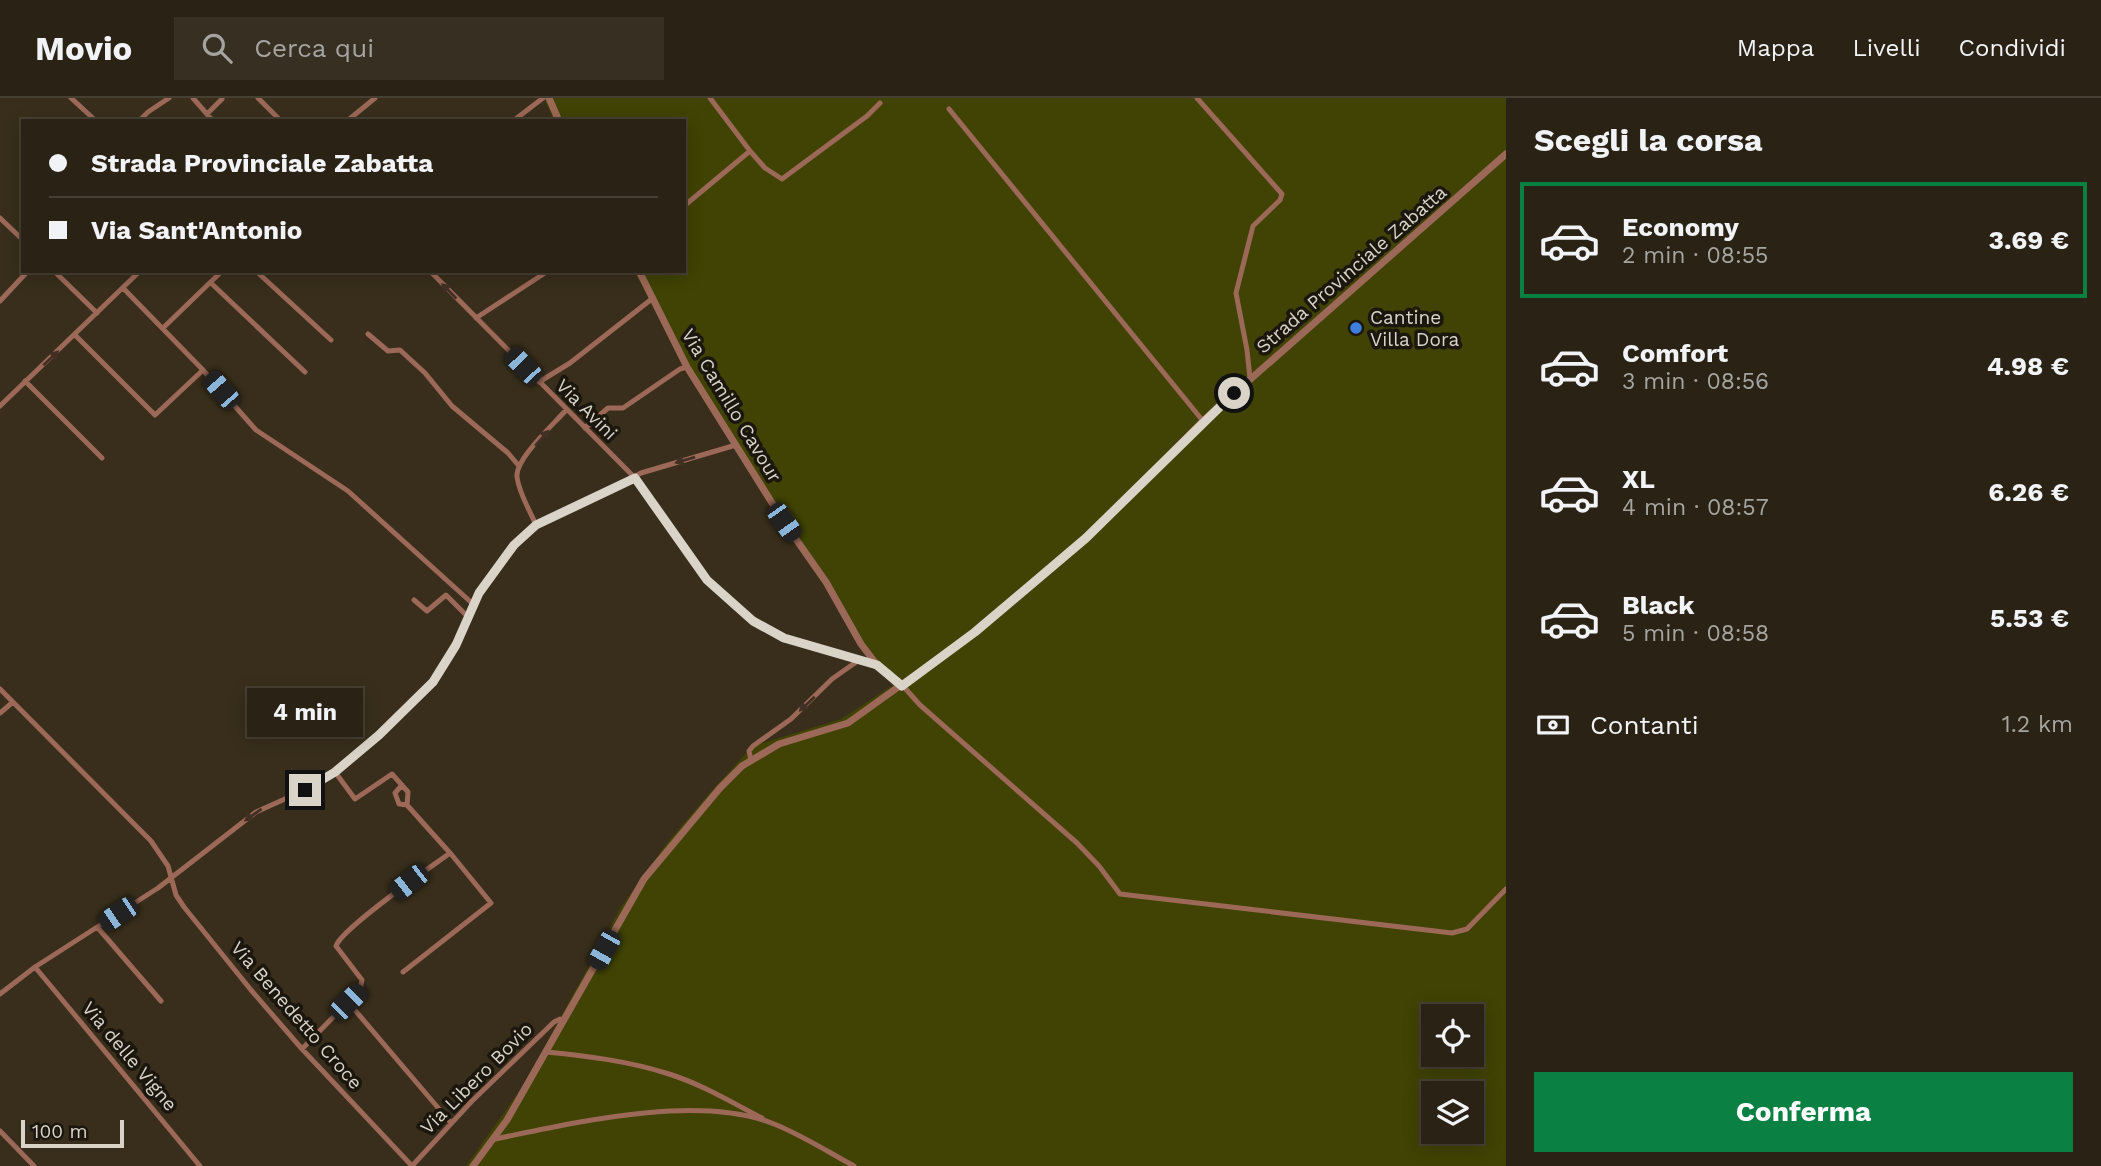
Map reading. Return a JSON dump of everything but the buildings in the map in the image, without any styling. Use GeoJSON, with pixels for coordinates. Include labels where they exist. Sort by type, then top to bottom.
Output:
{"type":"FeatureCollection","features":[{"type":"Feature","properties":{"kind":"street"},"geometry":{"type":"LineString","coordinates":[[71,98],[94,119]]}},
{"type":"Feature","properties":{"kind":"street"},"geometry":{"type":"LineString","coordinates":[[141,119],[148,111],[169,98]]}},
{"type":"Feature","properties":{"kind":"street"},"geometry":{"type":"LineString","coordinates":[[193,98],[211,119]]}},
{"type":"Feature","properties":{"kind":"street"},"geometry":{"type":"LineString","coordinates":[[258,98],[279,119]]}},
{"type":"Feature","properties":{"kind":"street"},"geometry":{"type":"LineString","coordinates":[[349,119],[375,98]]}},
{"type":"Feature","properties":{"kind":"street"},"geometry":{"type":"LineString","coordinates":[[516,119],[543,98]]}},
{"type":"Feature","properties":{"kind":"street"},"geometry":{"type":"LineString","coordinates":[[549,98],[558,119]]}},
{"type":"Feature","properties":{"kind":"street"},"geometry":{"type":"LineString","coordinates":[[710,98],[750,151],[782,179],[867,116],[880,103]]}},
{"type":"Feature","properties":{"kind":"street"},"geometry":{"type":"LineString","coordinates":[[1197,98],[1282,194],[1280,200],[1253,226],[1236,296],[1244,330],[1250,378]]}},
{"type":"Feature","properties":{"kind":"street"},"geometry":{"type":"LineString","coordinates":[[207,114],[222,99]]}},
{"type":"Feature","properties":{"kind":"street"},"geometry":{"type":"LineString","coordinates":[[949,109],[1203,421]]}},
{"type":"Feature","properties":{"kind":"street"},"geometry":{"type":"LineString","coordinates":[[686,204],[750,151]]}},
{"type":"Feature","properties":{"kind":"street","name":"Strada Provinciale Zabatta"},"geometry":{"type":"LineString","coordinates":[[473,1166],[495,1139],[644,879],[720,788],[751,760],[779,744],[848,723],[975,632],[1078,546],[1203,421],[1506,154]]}},
{"type":"Feature","properties":{"kind":"street"},"geometry":{"type":"LineString","coordinates":[[0,218],[21,238]]}},
{"type":"Feature","properties":{"kind":"street"},"geometry":{"type":"LineString","coordinates":[[0,301],[26,273]]}},
{"type":"Feature","properties":{"kind":"street"},"geometry":{"type":"LineString","coordinates":[[56,273],[97,313]]}},
{"type":"Feature","properties":{"kind":"street"},"geometry":{"type":"LineString","coordinates":[[0,405],[138,273]]}},
{"type":"Feature","properties":{"kind":"street"},"geometry":{"type":"LineString","coordinates":[[163,328],[220,273]]}},
{"type":"Feature","properties":{"kind":"street"},"geometry":{"type":"LineString","coordinates":[[258,273],[331,340]]}},
{"type":"Feature","properties":{"kind":"street","name":"Via Avini"},"geometry":{"type":"LineString","coordinates":[[432,273],[635,478],[707,580],[735,607],[753,621],[784,638],[877,665]]}},
{"type":"Feature","properties":{"kind":"street"},"geometry":{"type":"LineString","coordinates":[[476,318],[544,273]]}},
{"type":"Feature","properties":{"kind":"street","name":"Via Camillo Cavour"},"geometry":{"type":"LineString","coordinates":[[640,273],[687,367],[784,522],[826,582],[861,644],[877,665],[902,686]]}},
{"type":"Feature","properties":{"kind":"street"},"geometry":{"type":"LineString","coordinates":[[211,283],[305,372]]}},
{"type":"Feature","properties":{"kind":"street"},"geometry":{"type":"LineString","coordinates":[[123,288],[262,435],[348,491],[473,604]]}},
{"type":"Feature","properties":{"kind":"street"},"geometry":{"type":"LineString","coordinates":[[538,382],[570,363],[653,298]]}},
{"type":"Feature","properties":{"kind":"street"},"geometry":{"type":"LineString","coordinates":[[368,334],[388,351],[400,350],[425,373],[453,406],[508,453],[519,466]]}},
{"type":"Feature","properties":{"kind":"street"},"geometry":{"type":"LineString","coordinates":[[75,335],[155,415],[203,370]]}},
{"type":"Feature","properties":{"kind":"street"},"geometry":{"type":"LineString","coordinates":[[584,428],[608,408],[623,408],[687,367]]}},
{"type":"Feature","properties":{"kind":"street"},"geometry":{"type":"LineString","coordinates":[[25,381],[102,458]]}},
{"type":"Feature","properties":{"kind":"street"},"geometry":{"type":"LineString","coordinates":[[536,525],[518,481],[519,466],[566,410]]}},
{"type":"Feature","properties":{"kind":"street"},"geometry":{"type":"LineString","coordinates":[[0,994],[35,967],[98,928],[172,876],[256,812],[305,790],[335,772],[379,735],[433,682],[456,645],[473,604],[489,578],[514,545],[536,525],[641,473],[736,445]]}},
{"type":"Feature","properties":{"kind":"street"},"geometry":{"type":"LineString","coordinates":[[414,600],[427,611],[446,595],[468,617]]}},
{"type":"Feature","properties":{"kind":"street"},"geometry":{"type":"LineString","coordinates":[[751,760],[749,751],[753,746],[791,719],[832,679],[859,660]]}},
{"type":"Feature","properties":{"kind":"street"},"geometry":{"type":"LineString","coordinates":[[902,686],[920,705],[1077,843],[1100,866],[1120,894],[1452,933],[1467,929],[1506,889]]}},
{"type":"Feature","properties":{"kind":"street","name":"Via Benedetto Croce"},"geometry":{"type":"LineString","coordinates":[[0,689],[151,841],[164,860],[172,876],[176,895],[184,907],[302,1049],[412,1166]]}},
{"type":"Feature","properties":{"kind":"street"},"geometry":{"type":"LineString","coordinates":[[0,713],[13,702]]}},
{"type":"Feature","properties":{"kind":"street"},"geometry":{"type":"LineString","coordinates":[[335,772],[355,799],[392,774],[408,792],[407,805]]}},
{"type":"Feature","properties":{"kind":"street"},"geometry":{"type":"LineString","coordinates":[[302,1049],[360,990],[362,980],[337,949],[337,942],[409,882],[450,853],[407,805],[399,804],[395,793],[402,785]]}},
{"type":"Feature","properties":{"kind":"street"},"geometry":{"type":"LineString","coordinates":[[403,972],[491,904],[451,854]]}},
{"type":"Feature","properties":{"kind":"street"},"geometry":{"type":"LineString","coordinates":[[98,928],[161,1000]]}},
{"type":"Feature","properties":{"kind":"street","name":"Via delle Vigne"},"geometry":{"type":"LineString","coordinates":[[35,967],[200,1166]]}},
{"type":"Feature","properties":{"kind":"street"},"geometry":{"type":"LineString","coordinates":[[348,1002],[451,1123]]}},
{"type":"Feature","properties":{"kind":"street","name":"Via Libero Bovio"},"geometry":{"type":"LineString","coordinates":[[412,1166],[451,1123],[554,1022],[560,1019],[564,1021]]}},
{"type":"Feature","properties":{"kind":"street"},"geometry":{"type":"LineString","coordinates":[[546,1052],[602,1059],[667,1073],[706,1088],[854,1166]]}},
{"type":"Feature","properties":{"kind":"street"},"geometry":{"type":"LineString","coordinates":[[495,1139],[559,1126],[673,1111],[716,1111],[745,1115],[774,1124]]}},
{"type":"Feature","properties":{"kind":"street"},"geometry":{"type":"LineString","coordinates":[[0,1131],[34,1166]]}},
{"type":"Feature","properties":{"kind":"shaded area"},"geometry":{"type":"Polygon","coordinates":[[[544,98],[1506,98],[1506,1166],[466,1166],[523,1086],[621,907],[667,843],[714,788],[753,746],[841,719],[893,685],[863,651],[841,611],[764,497],[695,383],[635,273],[686,273],[686,119],[553,119],[544,98]]]}},
{"type":"Feature","properties":{"kind":"place","name":"Cantine Villa Dora"},"geometry":{"type":"Point","coordinates":[1356,328]}},
{"type":"Feature","properties":{"kind":"route"},"geometry":{"type":"LineString","coordinates":[[305,790],[335,772],[379,735],[433,682],[456,645],[479,593],[514,545],[536,525],[635,478],[707,580],[753,621],[784,638],[877,665],[902,686],[975,632],[1054,567],[1234,393]]}}]}
